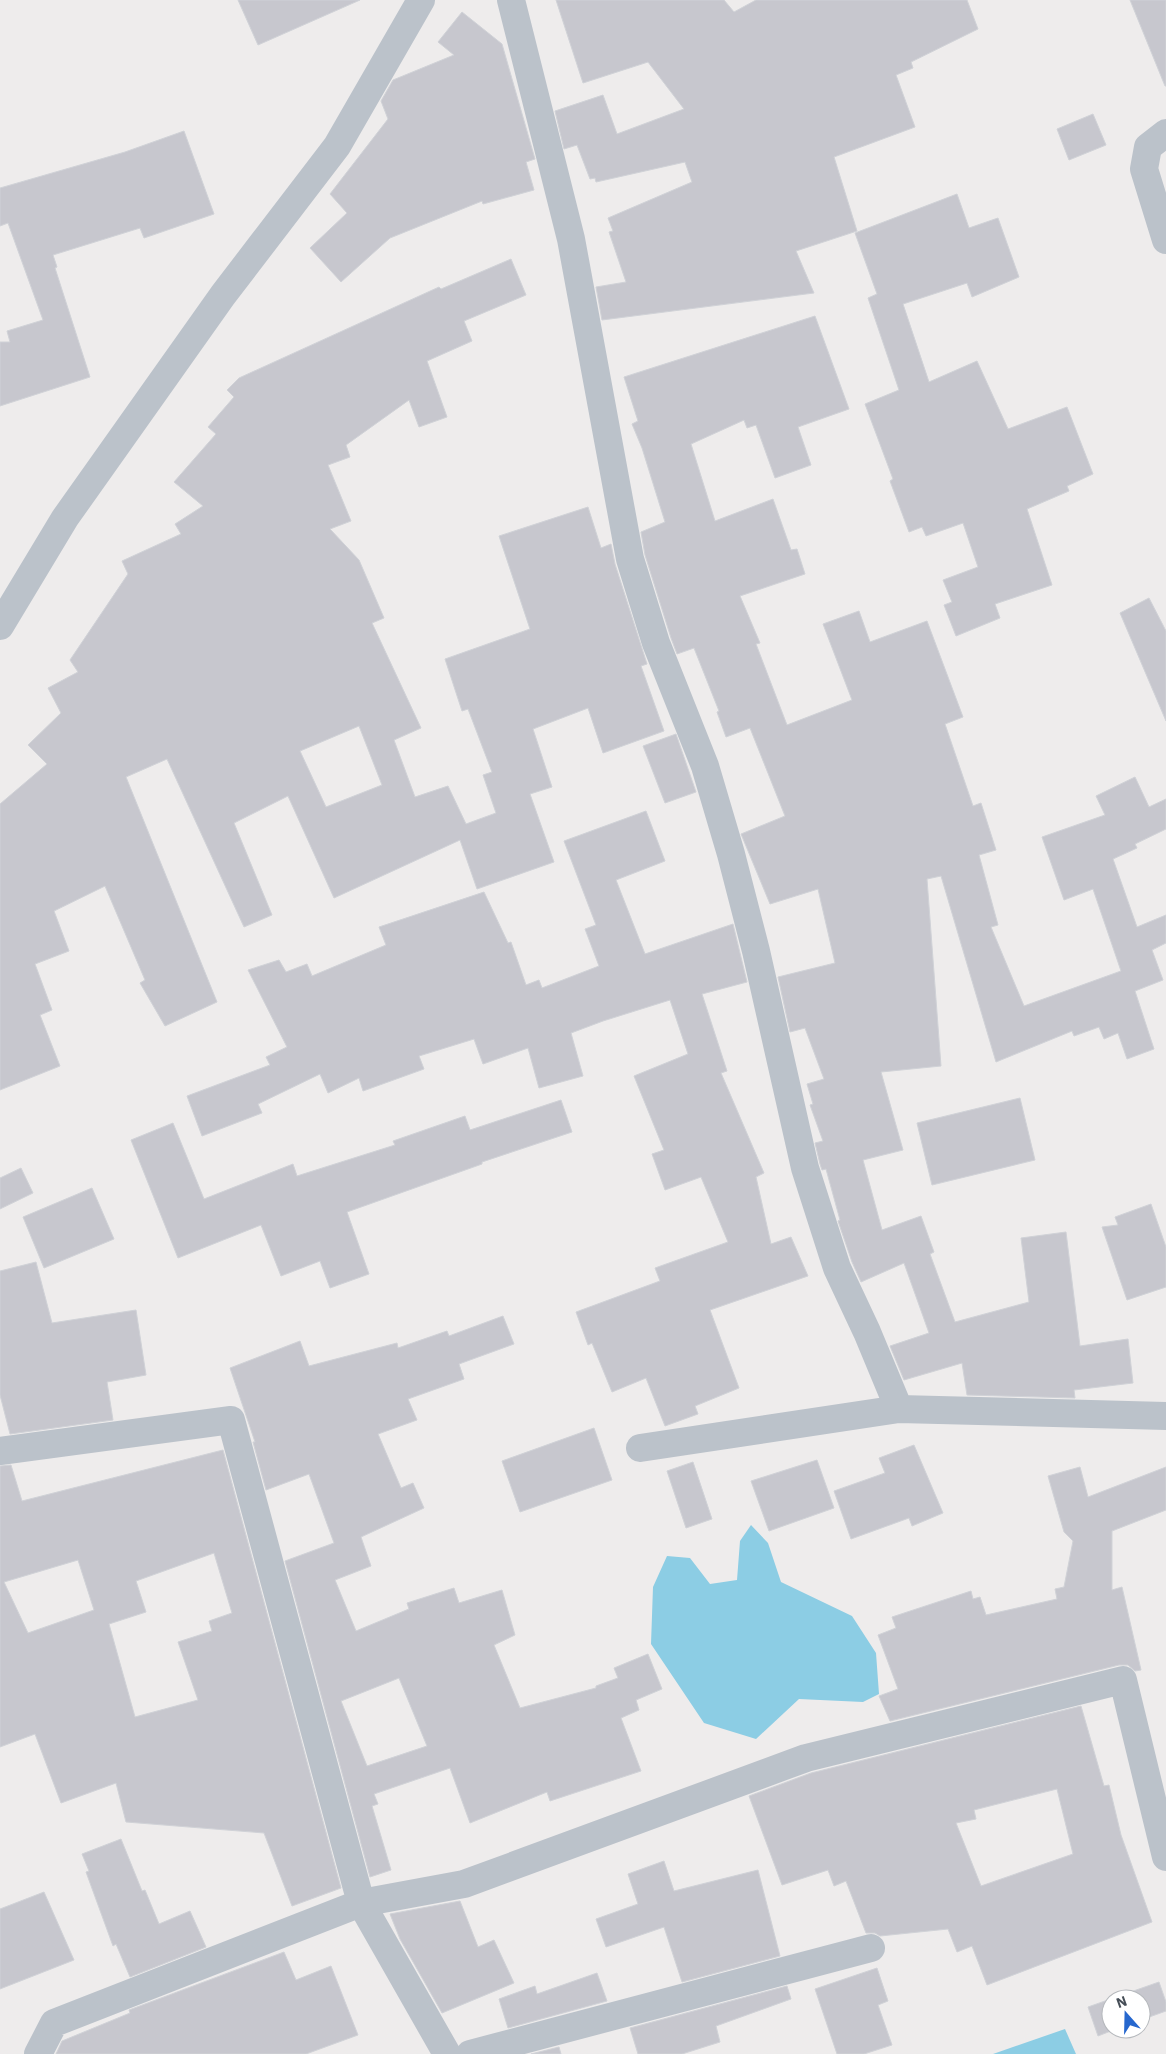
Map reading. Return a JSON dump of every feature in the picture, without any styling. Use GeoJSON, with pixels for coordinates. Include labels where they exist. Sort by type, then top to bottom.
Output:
{"type":"FeatureCollection","features":[{"type":"Feature","properties":{"kind":"street"},"geometry":{"type":"LineString","coordinates":[[0,626],[65,518],[223,295],[337,146],[421,0]]}},
{"type":"Feature","properties":{"kind":"street"},"geometry":{"type":"LineString","coordinates":[[511,0],[571,239],[630,559],[656,643],[705,766],[731,854],[756,951],[805,1168],[837,1268],[867,1332],[899,1409]]}},
{"type":"Feature","properties":{"kind":"street"},"geometry":{"type":"LineString","coordinates":[[1166,133],[1148,148],[1144,169],[1166,240]]}},
{"type":"Feature","properties":{"kind":"street"},"geometry":{"type":"LineString","coordinates":[[640,1448],[899,1409],[1166,1416]]}},
{"type":"Feature","properties":{"kind":"street"},"geometry":{"type":"LineString","coordinates":[[0,1451],[231,1420],[361,1903],[447,2054]]}},
{"type":"Feature","properties":{"kind":"street"},"geometry":{"type":"LineString","coordinates":[[38,2054],[54,2023],[361,1903],[464,1884],[806,1758],[1123,1680],[1166,1857]]}},
{"type":"Feature","properties":{"kind":"street"},"geometry":{"type":"LineString","coordinates":[[470,2054],[871,1948]]}},
{"type":"Feature","properties":{"kind":"water"},"geometry":{"type":"Polygon","coordinates":[[[751,1525],[768,1543],[781,1582],[852,1616],[876,1653],[879,1694],[863,1702],[799,1699],[756,1739],[704,1723],[651,1644],[653,1587],[667,1556],[690,1558],[710,1584],[737,1580],[740,1541],[751,1525]]]}},
{"type":"Feature","properties":{"kind":"water"},"geometry":{"type":"Polygon","coordinates":[[[1065,2029],[1076,2054],[993,2054],[1065,2029]]]}},
{"type":"Feature","properties":{"kind":"building"},"geometry":{"type":"Polygon","coordinates":[[[238,0],[360,0],[258,45],[238,0]]]}},
{"type":"Feature","properties":{"kind":"building"},"geometry":{"type":"Polygon","coordinates":[[[556,0],[724,0],[734,12],[756,0],[967,0],[978,29],[911,62],[913,68],[896,75],[915,127],[834,157],[857,231],[796,251],[814,293],[602,320],[596,287],[626,282],[609,232],[613,231],[608,218],[692,182],[685,162],[596,182],[595,178],[590,179],[577,145],[564,149],[555,111],[603,95],[617,134],[684,109],[648,62],[583,83],[556,0]]]}},
{"type":"Feature","properties":{"kind":"building"},"geometry":{"type":"Polygon","coordinates":[[[1130,0],[1166,0],[1166,86],[1165,86],[1130,0]]]}},
{"type":"Feature","properties":{"kind":"building"},"geometry":{"type":"Polygon","coordinates":[[[462,12],[502,44],[535,159],[526,162],[534,190],[483,204],[482,201],[390,238],[341,282],[310,248],[347,213],[330,194],[388,119],[381,101],[393,80],[454,55],[438,42],[462,12]]]}},
{"type":"Feature","properties":{"kind":"building"},"geometry":{"type":"Polygon","coordinates":[[[1093,114],[1106,145],[1069,160],[1057,129],[1093,114]]]}},
{"type":"Feature","properties":{"kind":"building"},"geometry":{"type":"Polygon","coordinates":[[[184,131],[214,214],[144,238],[140,228],[53,255],[57,267],[55,268],[90,377],[0,406],[0,342],[10,342],[7,331],[43,320],[8,223],[0,226],[0,188],[125,152],[184,131]]]}},
{"type":"Feature","properties":{"kind":"building"},"geometry":{"type":"Polygon","coordinates":[[[957,194],[969,228],[998,218],[1019,277],[972,297],[967,283],[903,304],[929,382],[977,361],[1008,429],[1067,407],[1093,474],[1067,486],[1069,491],[1027,509],[1052,585],[995,604],[1000,618],[956,636],[944,605],[952,602],[943,580],[978,567],[963,523],[926,536],[922,527],[909,532],[890,481],[893,479],[865,404],[899,390],[868,298],[877,294],[855,233],[957,194]]]}},
{"type":"Feature","properties":{"kind":"building"},"geometry":{"type":"Polygon","coordinates":[[[511,259],[526,295],[464,321],[472,341],[427,361],[447,417],[419,427],[409,400],[346,445],[350,457],[328,465],[351,521],[330,529],[359,560],[384,618],[372,623],[421,728],[394,740],[415,797],[448,786],[466,824],[496,813],[483,775],[492,772],[468,709],[462,711],[445,659],[530,629],[499,536],[588,507],[601,548],[611,544],[615,564],[647,664],[641,666],[664,731],[603,753],[588,708],[533,729],[552,787],[530,794],[554,862],[477,889],[460,840],[334,898],[288,796],[234,823],[272,915],[244,927],[167,759],[126,777],[217,1002],[165,1026],[140,983],[145,980],[105,886],[54,911],[69,951],[35,964],[52,1010],[40,1015],[60,1066],[0,1090],[0,804],[47,764],[28,745],[61,713],[48,688],[78,672],[70,660],[128,574],[122,561],[181,534],[175,524],[203,506],[174,482],[216,434],[208,427],[234,397],[227,390],[239,378],[439,287],[441,289],[511,259]],[[359,726],[300,751],[326,807],[382,785],[359,726]]]}},
{"type":"Feature","properties":{"kind":"building"},"geometry":{"type":"Polygon","coordinates":[[[815,316],[849,409],[798,427],[811,465],[775,478],[756,425],[747,428],[744,420],[691,444],[715,521],[773,499],[791,550],[797,549],[805,574],[740,596],[760,643],[756,644],[787,725],[852,700],[823,624],[859,611],[870,642],[927,621],[963,717],[945,724],[973,806],[981,803],[996,850],[979,855],[998,925],[991,927],[1024,1006],[1121,971],[1093,889],[1064,900],[1042,837],[1105,815],[1096,796],[1135,777],[1149,807],[1166,799],[1166,829],[1135,844],[1137,848],[1113,859],[1137,927],[1166,915],[1166,943],[1152,950],[1163,980],[1135,991],[1154,1049],[1127,1059],[1118,1033],[1104,1039],[1099,1027],[1074,1036],[1072,1031],[996,1062],[941,876],[927,879],[941,1066],[881,1072],[903,1150],[863,1160],[882,1230],[921,1216],[934,1252],[930,1254],[955,1322],[1029,1302],[1021,1238],[1066,1232],[1080,1346],[1128,1339],[1133,1383],[1074,1390],[1075,1398],[967,1395],[962,1363],[904,1380],[890,1346],[929,1333],[904,1263],[861,1282],[838,1221],[840,1220],[826,1169],[822,1170],[820,1164],[815,1143],[823,1141],[810,1105],[813,1104],[807,1084],[824,1079],[805,1028],[790,1032],[778,977],[835,963],[818,889],[770,904],[741,834],[785,816],[750,728],[726,737],[717,712],[719,711],[694,648],[677,654],[671,638],[645,555],[641,532],[665,522],[642,448],[632,424],[638,421],[624,377],[815,316]]]}},
{"type":"Feature","properties":{"kind":"building"},"geometry":{"type":"Polygon","coordinates":[[[1149,598],[1166,631],[1166,721],[1120,613],[1149,598]]]}},
{"type":"Feature","properties":{"kind":"building"},"geometry":{"type":"Polygon","coordinates":[[[676,734],[696,792],[665,803],[643,746],[676,734]]]}},
{"type":"Feature","properties":{"kind":"building"},"geometry":{"type":"Polygon","coordinates":[[[646,811],[665,861],[616,880],[645,954],[733,924],[747,982],[702,994],[727,1071],[721,1073],[764,1173],[756,1177],[771,1244],[791,1237],[808,1276],[710,1310],[739,1388],[695,1406],[698,1414],[665,1426],[646,1378],[612,1392],[592,1343],[588,1345],[576,1312],[660,1281],[655,1268],[728,1242],[701,1177],[665,1190],[652,1154],[664,1150],[634,1076],[688,1054],[670,1000],[571,1033],[583,1076],[539,1088],[528,1048],[483,1064],[474,1039],[419,1056],[424,1069],[363,1091],[359,1078],[328,1093],[320,1074],[258,1104],[262,1113],[202,1136],[187,1096],[270,1065],[266,1057],[287,1047],[248,970],[279,960],[286,972],[307,964],[312,976],[386,945],[379,927],[484,892],[508,943],[511,942],[526,985],[539,980],[542,988],[599,966],[585,929],[596,925],[564,841],[646,811]]]}},
{"type":"Feature","properties":{"kind":"building"},"geometry":{"type":"Polygon","coordinates":[[[1020,1098],[1035,1160],[932,1185],[917,1123],[1020,1098]]]}},
{"type":"Feature","properties":{"kind":"building"},"geometry":{"type":"Polygon","coordinates":[[[561,1100],[572,1132],[482,1162],[482,1164],[347,1212],[369,1274],[330,1288],[320,1261],[281,1276],[261,1225],[178,1258],[131,1140],[173,1123],[204,1199],[293,1164],[297,1176],[395,1145],[393,1141],[465,1116],[470,1130],[561,1100]]]}},
{"type":"Feature","properties":{"kind":"building"},"geometry":{"type":"Polygon","coordinates":[[[21,1168],[33,1193],[0,1209],[0,1178],[21,1168]]]}},
{"type":"Feature","properties":{"kind":"building"},"geometry":{"type":"Polygon","coordinates":[[[92,1188],[114,1239],[44,1268],[23,1217],[92,1188]]]}},
{"type":"Feature","properties":{"kind":"building"},"geometry":{"type":"Polygon","coordinates":[[[1151,1204],[1166,1247],[1166,1287],[1127,1300],[1102,1227],[1118,1225],[1115,1217],[1151,1204]]]}},
{"type":"Feature","properties":{"kind":"building"},"geometry":{"type":"Polygon","coordinates":[[[36,1262],[52,1323],[136,1310],[146,1375],[107,1382],[113,1420],[10,1434],[0,1395],[0,1271],[36,1262]]]}},
{"type":"Feature","properties":{"kind":"building"},"geometry":{"type":"Polygon","coordinates":[[[503,1316],[514,1344],[459,1364],[464,1379],[408,1399],[417,1420],[378,1434],[401,1488],[413,1483],[424,1508],[361,1537],[371,1566],[335,1580],[356,1631],[409,1609],[407,1603],[454,1588],[459,1603],[502,1590],[515,1635],[494,1645],[520,1708],[596,1688],[596,1686],[618,1678],[614,1668],[648,1654],[662,1689],[636,1700],[639,1710],[621,1718],[641,1771],[550,1801],[547,1792],[470,1823],[450,1768],[374,1794],[378,1804],[372,1806],[391,1870],[370,1877],[285,1561],[334,1543],[309,1474],[266,1490],[253,1442],[255,1442],[230,1368],[300,1341],[309,1366],[397,1343],[398,1348],[447,1331],[449,1336],[503,1316]],[[399,1678],[341,1701],[367,1766],[427,1746],[399,1678]]]}},
{"type":"Feature","properties":{"kind":"building"},"geometry":{"type":"Polygon","coordinates":[[[594,1428],[612,1480],[520,1512],[502,1461],[594,1428]]]}},
{"type":"Feature","properties":{"kind":"building"},"geometry":{"type":"Polygon","coordinates":[[[914,1445],[943,1513],[912,1526],[909,1518],[851,1539],[834,1491],[885,1473],[879,1458],[914,1445]]]}},
{"type":"Feature","properties":{"kind":"building"},"geometry":{"type":"Polygon","coordinates":[[[223,1450],[341,1888],[292,1906],[264,1833],[126,1822],[116,1783],[61,1803],[35,1734],[0,1747],[0,1466],[11,1465],[22,1501],[223,1450]],[[214,1553],[136,1581],[146,1612],[109,1624],[135,1717],[198,1700],[178,1642],[212,1631],[209,1621],[232,1613],[214,1553]],[[78,1560],[4,1582],[28,1633],[94,1610],[78,1560]]]}},
{"type":"Feature","properties":{"kind":"building"},"geometry":{"type":"Polygon","coordinates":[[[817,1460],[834,1508],[769,1531],[751,1481],[817,1460]]]}},
{"type":"Feature","properties":{"kind":"building"},"geometry":{"type":"Polygon","coordinates":[[[693,1462],[712,1519],[686,1528],[667,1471],[693,1462]]]}},
{"type":"Feature","properties":{"kind":"building"},"geometry":{"type":"Polygon","coordinates":[[[1080,1467],[1088,1497],[1166,1467],[1166,1510],[1112,1531],[1112,1590],[1122,1587],[1141,1670],[1135,1671],[1128,1665],[1119,1665],[890,1721],[879,1696],[898,1689],[878,1635],[896,1628],[892,1617],[971,1591],[973,1599],[980,1597],[986,1615],[1057,1599],[1055,1589],[1064,1587],[1073,1541],[1064,1532],[1048,1476],[1080,1467]]]}},
{"type":"Feature","properties":{"kind":"building"},"geometry":{"type":"Polygon","coordinates":[[[1081,1706],[1104,1786],[1109,1785],[1121,1835],[1152,1922],[987,1985],[972,1946],[957,1952],[948,1929],[880,1936],[875,1933],[866,1933],[846,1881],[834,1886],[828,1870],[782,1885],[749,1796],[811,1773],[1081,1706]],[[1057,1789],[974,1810],[976,1819],[956,1823],[981,1886],[1073,1854],[1057,1789]]]}},
{"type":"Feature","properties":{"kind":"building"},"geometry":{"type":"Polygon","coordinates":[[[121,1839],[142,1891],[145,1890],[159,1924],[190,1911],[206,1947],[130,1977],[116,1944],[113,1946],[86,1872],[89,1871],[82,1854],[121,1839]]]}},
{"type":"Feature","properties":{"kind":"building"},"geometry":{"type":"Polygon","coordinates":[[[664,1861],[674,1891],[758,1870],[780,1956],[682,1982],[664,1927],[606,1947],[596,1919],[638,1904],[628,1874],[664,1861]]]}},
{"type":"Feature","properties":{"kind":"building"},"geometry":{"type":"Polygon","coordinates":[[[44,1892],[74,1960],[0,1989],[0,1909],[44,1892]]]}},
{"type":"Feature","properties":{"kind":"building"},"geometry":{"type":"Polygon","coordinates":[[[460,1901],[478,1947],[494,1940],[514,1983],[442,2013],[400,1939],[390,1914],[460,1901]]]}},
{"type":"Feature","properties":{"kind":"building"},"geometry":{"type":"Polygon","coordinates":[[[284,1952],[296,1980],[331,1966],[358,2035],[306,2054],[56,2054],[62,2041],[130,2013],[129,2010],[284,1952]]]}},
{"type":"Feature","properties":{"kind":"building"},"geometry":{"type":"Polygon","coordinates":[[[877,1968],[888,2001],[878,2005],[892,2045],[864,2054],[837,2054],[815,1989],[877,1968]]]}},
{"type":"Feature","properties":{"kind":"building"},"geometry":{"type":"Polygon","coordinates":[[[597,1973],[607,2001],[508,2028],[499,1999],[535,1986],[537,1994],[597,1973]]]}},
{"type":"Feature","properties":{"kind":"building"},"geometry":{"type":"Polygon","coordinates":[[[1159,1982],[1166,2002],[1166,2011],[1151,2016],[1151,1989],[1139,1989],[1159,1982]]]}},
{"type":"Feature","properties":{"kind":"building"},"geometry":{"type":"Polygon","coordinates":[[[787,1986],[791,1999],[716,2026],[720,2042],[682,2054],[638,2054],[630,2028],[787,1986]]]}},
{"type":"Feature","properties":{"kind":"building"},"geometry":{"type":"Polygon","coordinates":[[[1101,2002],[1101,2035],[1098,2036],[1088,2007],[1101,2002]]]}},
{"type":"Feature","properties":{"kind":"building"},"geometry":{"type":"Polygon","coordinates":[[[559,2047],[561,2054],[531,2054],[559,2047]]]}}]}
